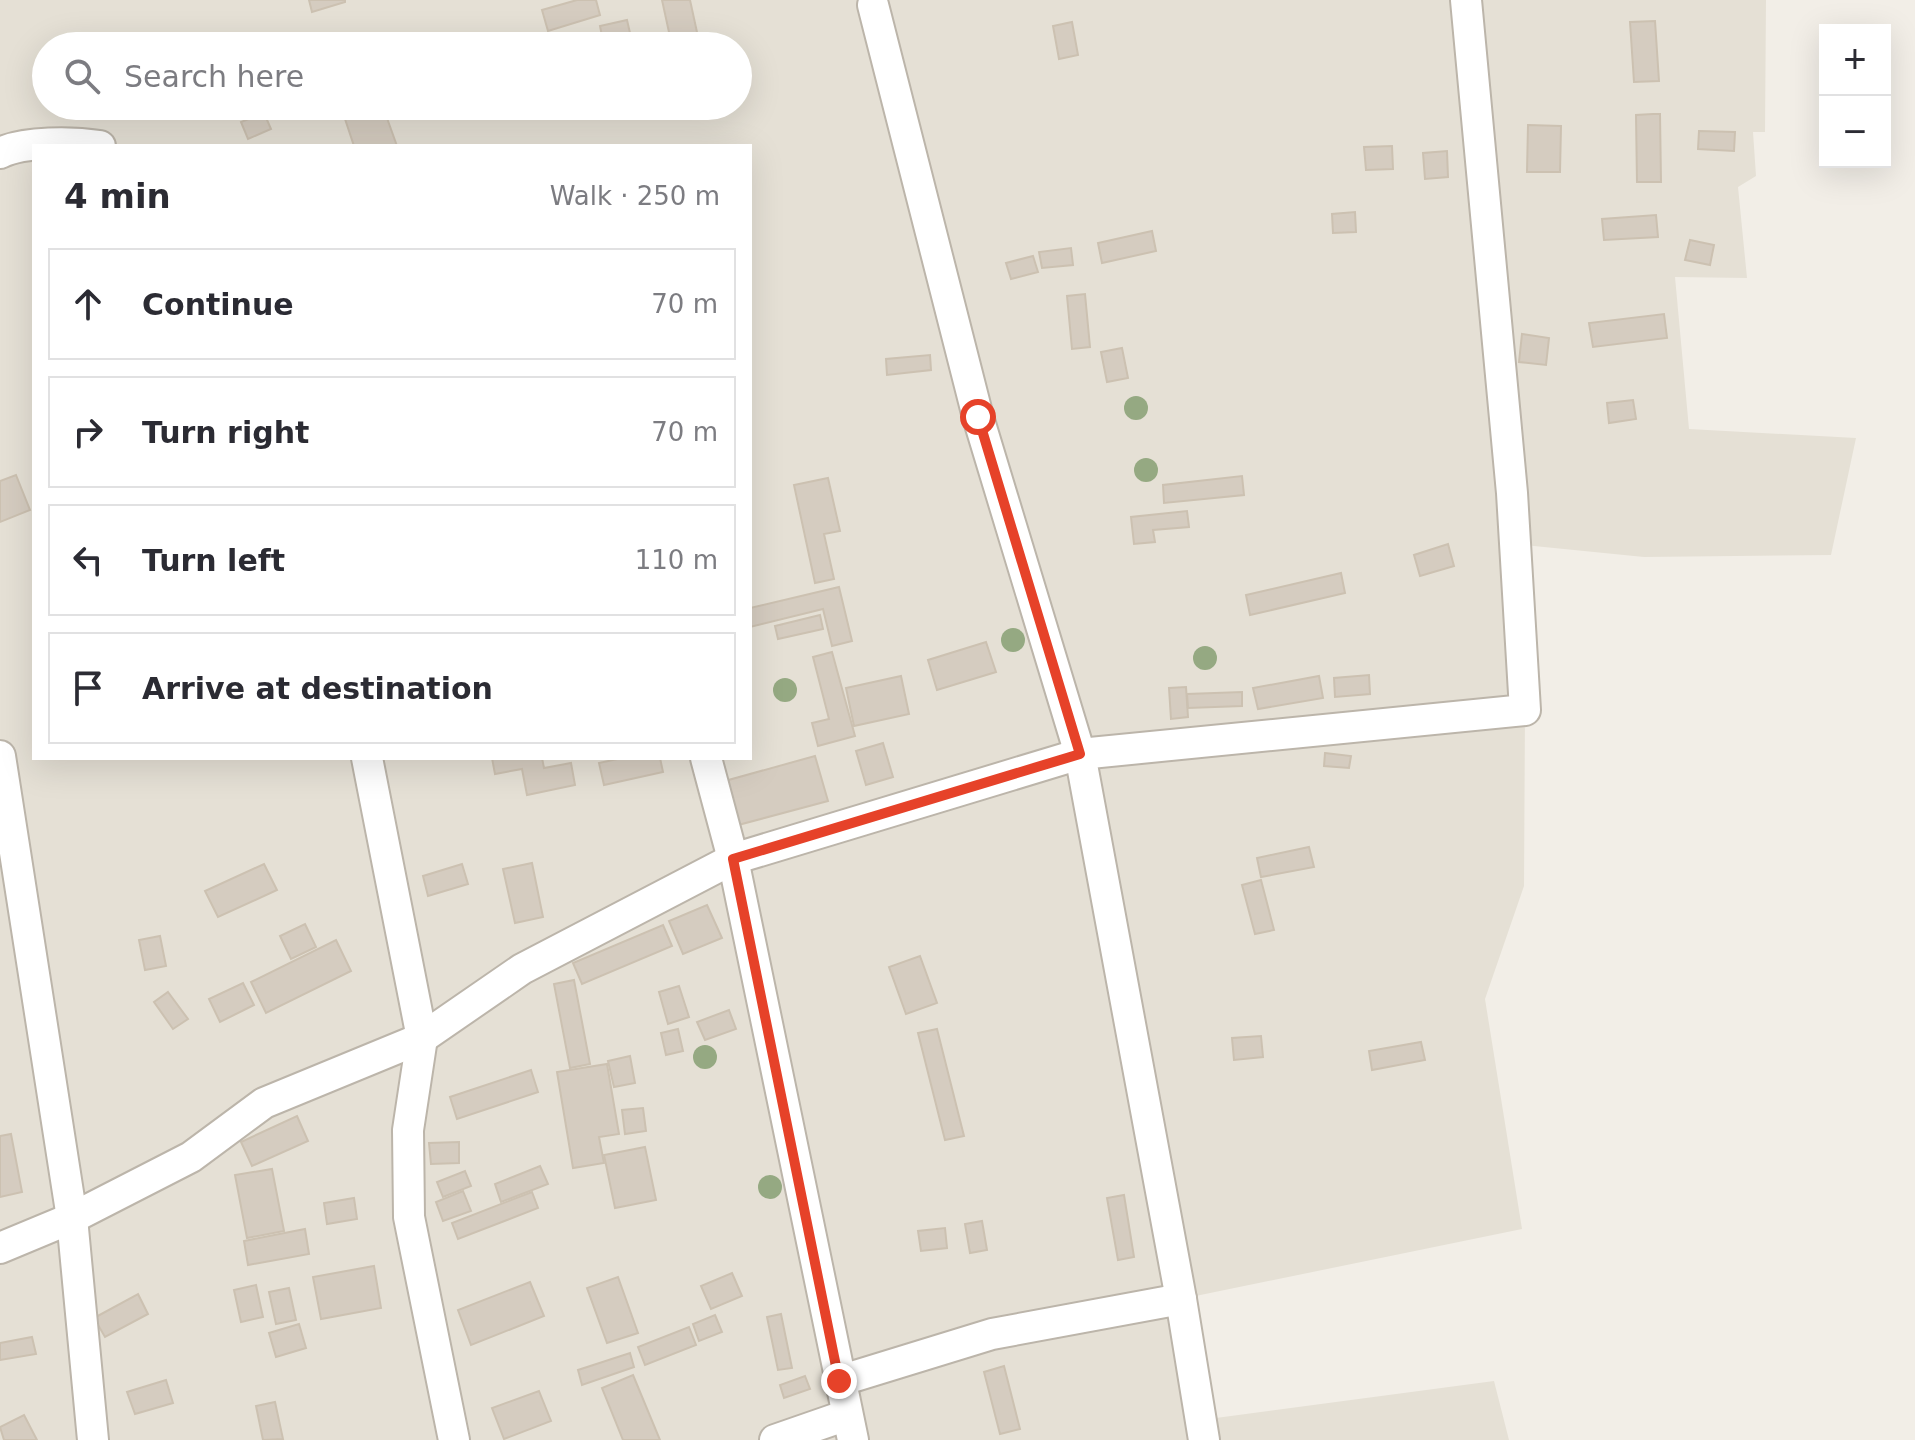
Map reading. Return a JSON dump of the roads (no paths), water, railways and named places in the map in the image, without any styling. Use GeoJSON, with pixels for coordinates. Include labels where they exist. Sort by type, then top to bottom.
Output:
{"type":"FeatureCollection","features":[{"type":"Feature","properties":{"kind":"street"},"geometry":{"type":"LineString","coordinates":[[0,1248],[72,1218],[191,1157],[264,1103],[422,1038],[522,969],[733,859],[1080,754],[1525,710],[1512,493],[1466,0]]}},
{"type":"Feature","properties":{"kind":"street"},"geometry":{"type":"LineString","coordinates":[[873,5],[978,417],[1080,754],[1181,1299],[1204,1440]]}},
{"type":"Feature","properties":{"kind":"street"},"geometry":{"type":"LineString","coordinates":[[62,144],[87,144]]}},
{"type":"Feature","properties":{"kind":"street"},"geometry":{"type":"LineString","coordinates":[[0,153],[11,147],[32,146]]}},
{"type":"Feature","properties":{"kind":"street"},"geometry":{"type":"LineString","coordinates":[[0,756],[72,1218],[93,1440]]}},
{"type":"Feature","properties":{"kind":"street"},"geometry":{"type":"LineString","coordinates":[[367,760],[422,1038],[408,1130],[409,1217],[454,1440]]}},
{"type":"Feature","properties":{"kind":"street"},"geometry":{"type":"LineString","coordinates":[[707,760],[733,859],[850,1428],[775,1440]]}},
{"type":"Feature","properties":{"kind":"street"},"geometry":{"type":"LineString","coordinates":[[839,1381],[992,1334],[1181,1299]]}}]}
